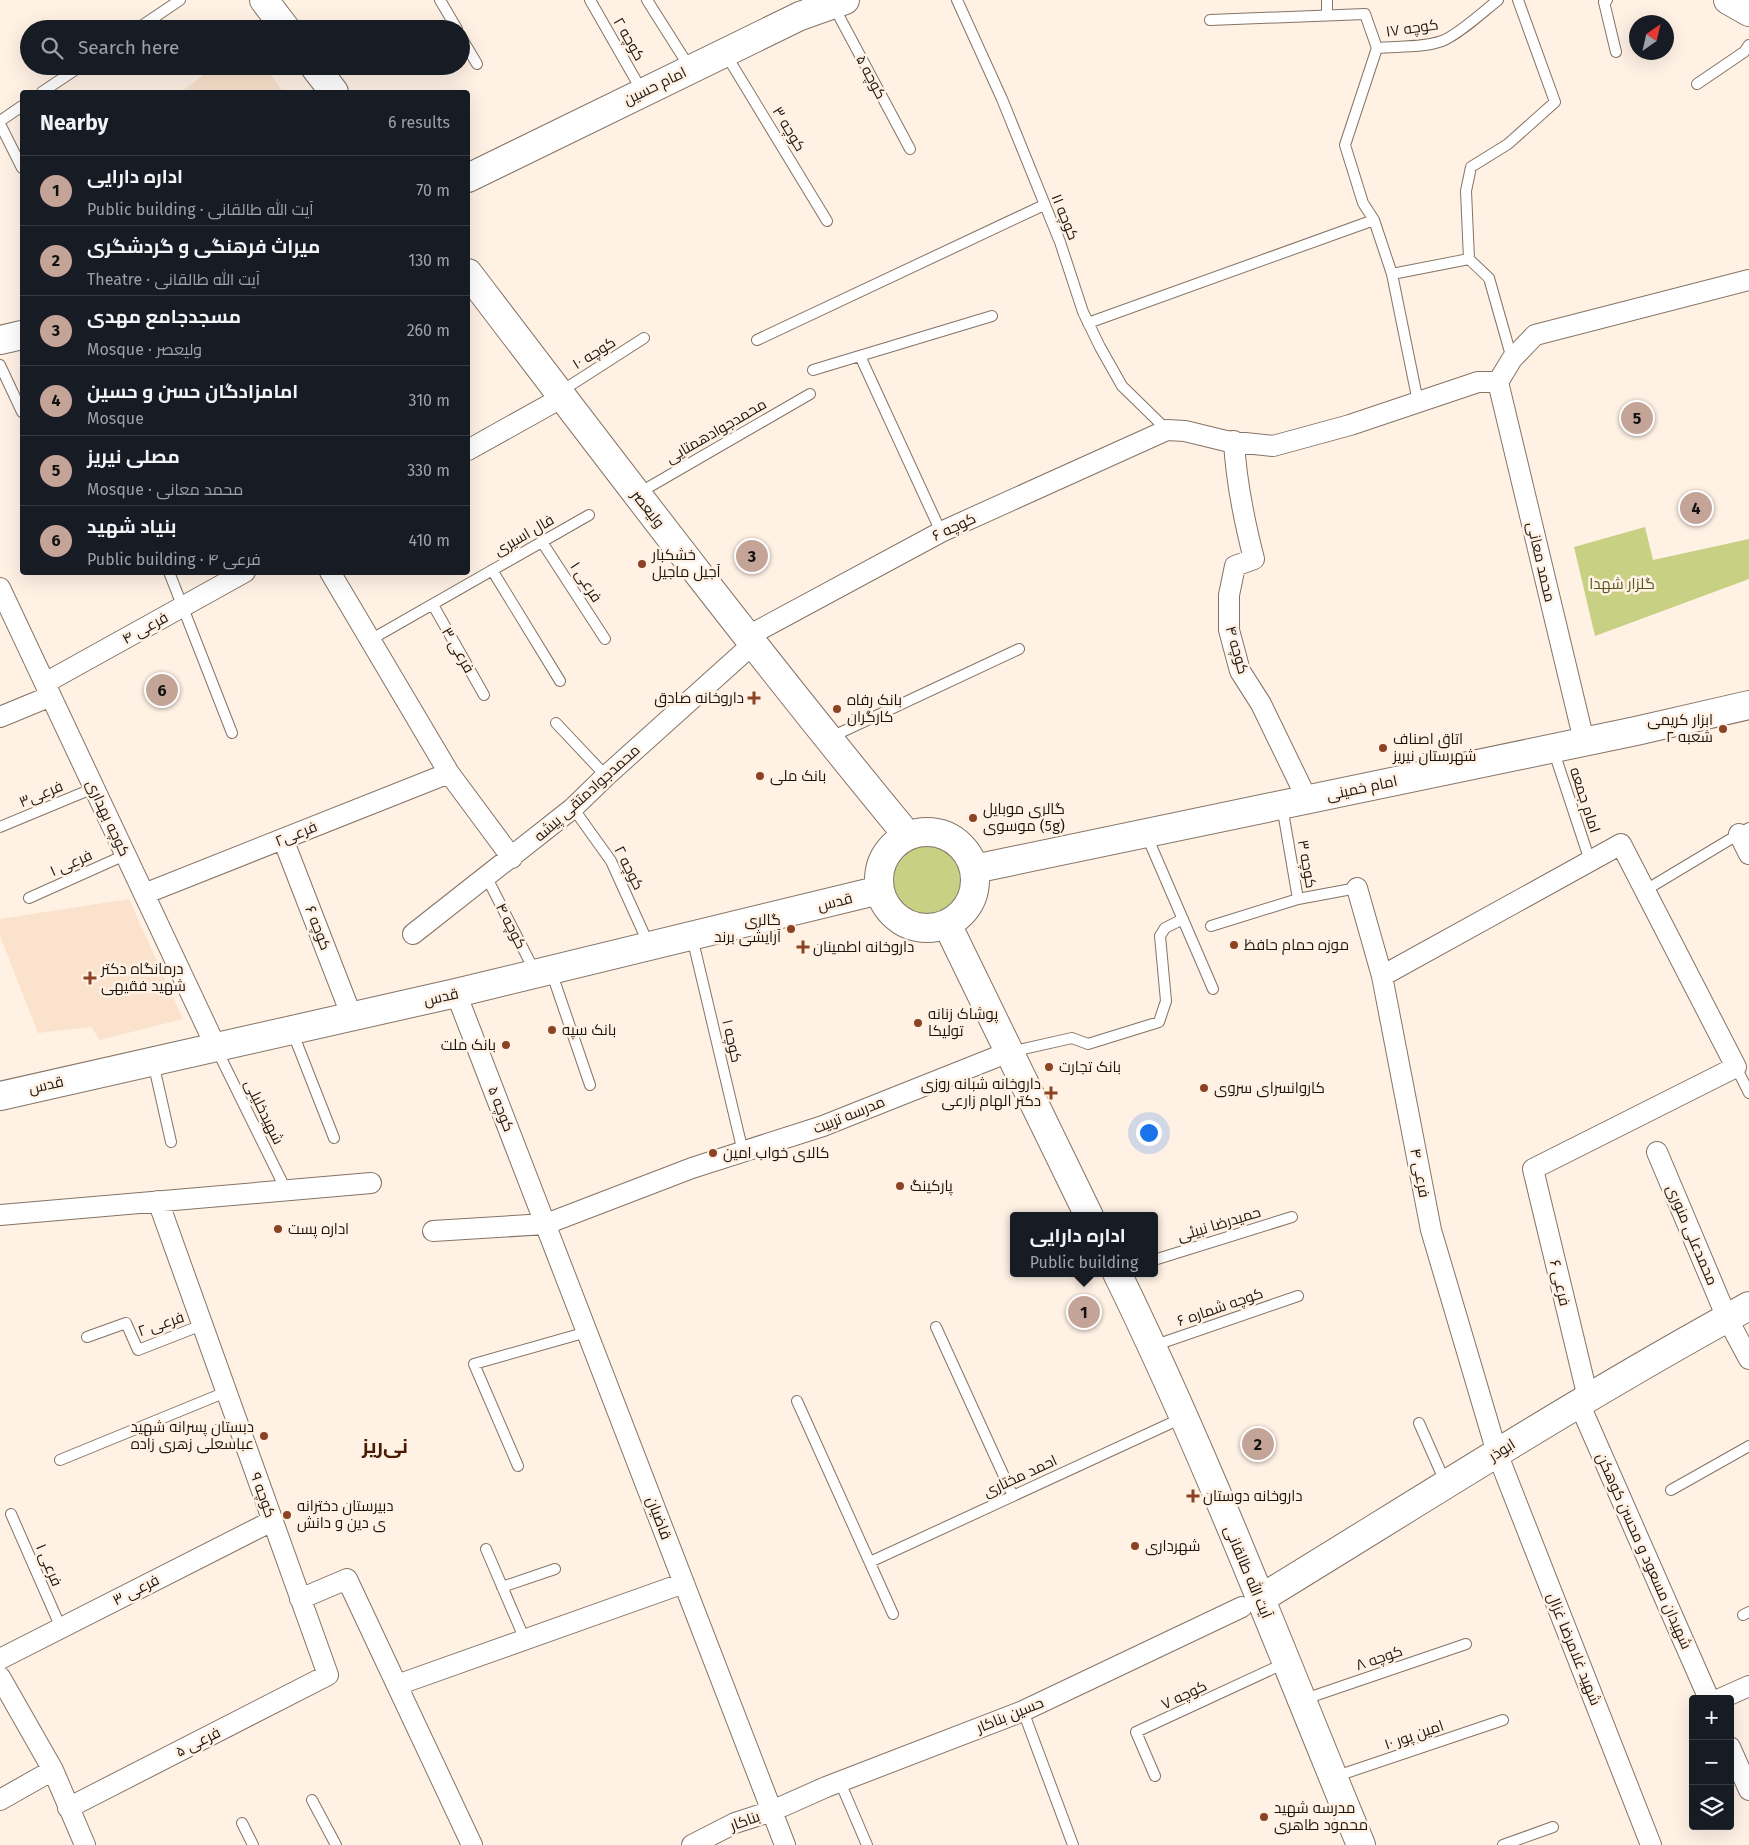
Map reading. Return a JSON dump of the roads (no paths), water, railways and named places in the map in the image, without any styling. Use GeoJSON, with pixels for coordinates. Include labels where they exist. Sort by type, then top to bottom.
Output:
{"type":"FeatureCollection","features":[{"type":"Feature","properties":{"kind":"main road"},"geometry":{"type":"LineString","coordinates":[[264,0],[279,20]]}},
{"type":"Feature","properties":{"kind":"main road"},"geometry":{"type":"LineString","coordinates":[[1728,0],[1749,12]]}},
{"type":"Feature","properties":{"kind":"main road","name":"امام حسین"},"geometry":{"type":"LineString","coordinates":[[470,177],[800,16],[839,2]]}},
{"type":"Feature","properties":{"kind":"main road"},"geometry":{"type":"LineString","coordinates":[[321,75],[332,90]]}},
{"type":"Feature","properties":{"kind":"main road","name":"ولیعصر"},"geometry":{"type":"LineString","coordinates":[[470,276],[636,494],[828,739],[908,836]]}},
{"type":"Feature","properties":{"kind":"main road"},"geometry":{"type":"LineString","coordinates":[[0,340],[20,335]]}},
{"type":"Feature","properties":{"kind":"main road","name":"امام خمینی"},"geometry":{"type":"LineString","coordinates":[[974,869],[1749,705]]}},
{"type":"Feature","properties":{"kind":"main road"},"geometry":{"type":"LineString","coordinates":[[921,832],[935,832],[948,837],[960,845],[969,856],[974,869],[976,885],[971,901],[961,915],[947,924],[926,928],[906,923],[894,915],[885,904],[880,890],[880,874],[884,858],[894,845],[908,836],[921,832]]}},
{"type":"Feature","properties":{"kind":"main road","name":"قدس"},"geometry":{"type":"LineString","coordinates":[[0,1096],[456,993],[880,890]]}},
{"type":"Feature","properties":{"kind":"main road"},"geometry":{"type":"LineString","coordinates":[[947,924],[1087,1212]]}},
{"type":"Feature","properties":{"kind":"main road","name":"آیت الله طالقانی"},"geometry":{"type":"LineString","coordinates":[[1119,1277],[1182,1417],[1251,1603],[1286,1662],[1361,1845]]}},
{"type":"Feature","properties":{"kind":"main road","name":"ابوذر"},"geometry":{"type":"LineString","coordinates":[[1251,1603],[1583,1400],[1738,1312]]}},
{"type":"Feature","properties":{"kind":"street"},"geometry":{"type":"LineString","coordinates":[[1167,430],[1185,431],[1234,441],[1273,446],[1350,425],[1478,382],[1498,382],[1512,359],[1536,335],[1749,280]]}},
{"type":"Feature","properties":{"kind":"street","name":"محمد معانی"},"geometry":{"type":"LineString","coordinates":[[1498,382],[1584,741]]}},
{"type":"Feature","properties":{"kind":"street"},"geometry":{"type":"LineString","coordinates":[[470,449],[561,395]]}},
{"type":"Feature","properties":{"kind":"street","name":"۶ کوچه"},"geometry":{"type":"LineString","coordinates":[[750,639],[941,532],[1167,430]]}},
{"type":"Feature","properties":{"kind":"street","name":"کوچه ۴"},"geometry":{"type":"LineString","coordinates":[[1234,441],[1235,471],[1254,559],[1235,566],[1229,595],[1229,630],[1240,671],[1261,704],[1294,802]]}},
{"type":"Feature","properties":{"kind":"street","name":"فرعی ۴"},"geometry":{"type":"LineString","coordinates":[[48,690],[183,607],[241,575]]}},
{"type":"Feature","properties":{"kind":"street"},"geometry":{"type":"LineString","coordinates":[[332,575],[449,773],[512,858]]}},
{"type":"Feature","properties":{"kind":"street","name":"کوچه بهداری"},"geometry":{"type":"LineString","coordinates":[[0,588],[216,1047]]}},
{"type":"Feature","properties":{"kind":"street","name":"محمدجوادمتقی پیشه"},"geometry":{"type":"LineString","coordinates":[[413,934],[512,858],[573,808],[750,639]]}},
{"type":"Feature","properties":{"kind":"street"},"geometry":{"type":"LineString","coordinates":[[0,716],[48,690]]}},
{"type":"Feature","properties":{"kind":"street","name":"فرعی۲"},"geometry":{"type":"LineString","coordinates":[[144,894],[449,773]]}},
{"type":"Feature","properties":{"kind":"street"},"geometry":{"type":"LineString","coordinates":[[1744,831],[1749,854]]}},
{"type":"Feature","properties":{"kind":"street","name":"کوچه ۶"},"geometry":{"type":"LineString","coordinates":[[284,839],[352,1017]]}},
{"type":"Feature","properties":{"kind":"street"},"geometry":{"type":"LineString","coordinates":[[1382,976],[1621,844],[1736,1067]]}},
{"type":"Feature","properties":{"kind":"street","name":"فرعی ۴"},"geometry":{"type":"LineString","coordinates":[[1357,888],[1382,976],[1431,1230],[1497,1453]]}},
{"type":"Feature","properties":{"kind":"street","name":"کوچه ۵"},"geometry":{"type":"LineString","coordinates":[[456,993],[546,1224]]}},
{"type":"Feature","properties":{"kind":"street","name":"مدرسه تربیت"},"geometry":{"type":"LineString","coordinates":[[433,1230],[546,1224],[692,1168],[823,1126],[1010,1052]]}},
{"type":"Feature","properties":{"kind":"street","name":"فرعی ۶"},"geometry":{"type":"LineString","coordinates":[[1583,1400],[1533,1169],[1736,1067]]}},
{"type":"Feature","properties":{"kind":"street","name":"محمدعلی منوری"},"geometry":{"type":"LineString","coordinates":[[1657,1152],[1738,1312],[1749,1359]]}},
{"type":"Feature","properties":{"kind":"street"},"geometry":{"type":"LineString","coordinates":[[0,1215],[370,1183]]}},
{"type":"Feature","properties":{"kind":"street","name":"کوچه ۹"},"geometry":{"type":"LineString","coordinates":[[158,1202],[328,1675]]}},
{"type":"Feature","properties":{"kind":"street","name":"قاضیان"},"geometry":{"type":"LineString","coordinates":[[546,1224],[786,1845]]}},
{"type":"Feature","properties":{"kind":"street","name":"شهیدان مسعود و محسن کوهکن"},"geometry":{"type":"LineString","coordinates":[[1583,1400],[1707,1695]]}},
{"type":"Feature","properties":{"kind":"street","name":"شهید غلامرضا غزال"},"geometry":{"type":"LineString","coordinates":[[1497,1453],[1651,1845]]}},
{"type":"Feature","properties":{"kind":"street","name":"فرعی ۳"},"geometry":{"type":"LineString","coordinates":[[0,1659],[272,1521]]}},
{"type":"Feature","properties":{"kind":"street"},"geometry":{"type":"LineString","coordinates":[[300,1599],[347,1579],[472,1845]]}},
{"type":"Feature","properties":{"kind":"street"},"geometry":{"type":"LineString","coordinates":[[397,1685],[684,1583]]}},
{"type":"Feature","properties":{"kind":"street","name":"حسین بناکار"},"geometry":{"type":"LineString","coordinates":[[772,1811],[840,1782],[1023,1712],[1251,1603]]}},
{"type":"Feature","properties":{"kind":"street","name":"فرعی ۵"},"geometry":{"type":"LineString","coordinates":[[68,1808],[328,1675]]}},
{"type":"Feature","properties":{"kind":"street"},"geometry":{"type":"LineString","coordinates":[[0,1677],[53,1770],[85,1845]]}},
{"type":"Feature","properties":{"kind":"street"},"geometry":{"type":"LineString","coordinates":[[1729,1695],[1749,1686]]}},
{"type":"Feature","properties":{"kind":"street"},"geometry":{"type":"LineString","coordinates":[[1734,1756],[1749,1790]]}},
{"type":"Feature","properties":{"kind":"street"},"geometry":{"type":"LineString","coordinates":[[0,1800],[53,1770]]}},
{"type":"Feature","properties":{"kind":"street","name":"بناکار"},"geometry":{"type":"LineString","coordinates":[[692,1845],[735,1823],[772,1811]]}},
{"type":"Feature","properties":{"kind":"lane"},"geometry":{"type":"LineString","coordinates":[[150,20],[180,0]]}},
{"type":"Feature","properties":{"kind":"lane"},"geometry":{"type":"LineString","coordinates":[[440,0],[452,20]]}},
{"type":"Feature","properties":{"kind":"lane","name":"کوچه ۲"},"geometry":{"type":"LineString","coordinates":[[590,0],[642,92]]}},
{"type":"Feature","properties":{"kind":"lane"},"geometry":{"type":"LineString","coordinates":[[647,0],[690,69]]}},
{"type":"Feature","properties":{"kind":"lane","name":"کوچه ۱۱"},"geometry":{"type":"LineString","coordinates":[[957,0],[1002,99],[1060,242],[1088,323],[1122,386],[1167,430]]}},
{"type":"Feature","properties":{"kind":"lane"},"geometry":{"type":"LineString","coordinates":[[1327,0],[1327,15]]}},
{"type":"Feature","properties":{"kind":"lane","name":"کوچه ۱۷"},"geometry":{"type":"LineString","coordinates":[[1377,48],[1414,46],[1441,41],[1452,36],[1498,0]]}},
{"type":"Feature","properties":{"kind":"lane"},"geometry":{"type":"LineString","coordinates":[[1512,359],[1489,278],[1469,260],[1466,191],[1471,167],[1508,144],[1555,102],[1518,0]]}},
{"type":"Feature","properties":{"kind":"lane"},"geometry":{"type":"LineString","coordinates":[[1607,0],[1604,2],[1616,52]]}},
{"type":"Feature","properties":{"kind":"lane","name":"کوچه ۵"},"geometry":{"type":"LineString","coordinates":[[839,2],[910,149]]}},
{"type":"Feature","properties":{"kind":"lane"},"geometry":{"type":"LineString","coordinates":[[1210,20],[1365,14],[1377,48],[1345,145],[1363,203],[1374,220],[1392,274],[1418,402]]}},
{"type":"Feature","properties":{"kind":"lane"},"geometry":{"type":"LineString","coordinates":[[1697,84],[1744,52],[1749,45]]}},
{"type":"Feature","properties":{"kind":"lane"},"geometry":{"type":"LineString","coordinates":[[470,52],[477,64]]}},
{"type":"Feature","properties":{"kind":"lane","name":"کوچه ۳"},"geometry":{"type":"LineString","coordinates":[[725,52],[827,221]]}},
{"type":"Feature","properties":{"kind":"lane"},"geometry":{"type":"LineString","coordinates":[[45,90],[68,75]]}},
{"type":"Feature","properties":{"kind":"lane"},"geometry":{"type":"LineString","coordinates":[[20,107],[0,122],[20,164]]}},
{"type":"Feature","properties":{"kind":"lane"},"geometry":{"type":"LineString","coordinates":[[757,340],[1044,205]]}},
{"type":"Feature","properties":{"kind":"lane"},"geometry":{"type":"LineString","coordinates":[[1088,323],[1374,220]]}},
{"type":"Feature","properties":{"kind":"lane"},"geometry":{"type":"LineString","coordinates":[[1392,274],[1469,260]]}},
{"type":"Feature","properties":{"kind":"lane"},"geometry":{"type":"LineString","coordinates":[[814,370],[992,316]]}},
{"type":"Feature","properties":{"kind":"lane","name":"کوچه ۱۰"},"geometry":{"type":"LineString","coordinates":[[561,395],[644,338]]}},
{"type":"Feature","properties":{"kind":"lane"},"geometry":{"type":"LineString","coordinates":[[860,356],[941,532]]}},
{"type":"Feature","properties":{"kind":"lane"},"geometry":{"type":"LineString","coordinates":[[0,366],[20,408]]}},
{"type":"Feature","properties":{"kind":"lane","name":"محمدجوادهمتایی"},"geometry":{"type":"LineString","coordinates":[[636,494],[810,394]]}},
{"type":"Feature","properties":{"kind":"lane","name":"فال اسیری"},"geometry":{"type":"LineString","coordinates":[[370,640],[589,515]]}},
{"type":"Feature","properties":{"kind":"lane","name":"فرعی ۱"},"geometry":{"type":"LineString","coordinates":[[542,542],[605,639]]}},
{"type":"Feature","properties":{"kind":"lane"},"geometry":{"type":"LineString","coordinates":[[492,570],[560,682]]}},
{"type":"Feature","properties":{"kind":"lane"},"geometry":{"type":"LineString","coordinates":[[170,575],[232,732]]}},
{"type":"Feature","properties":{"kind":"lane","name":"فرعی ۳"},"geometry":{"type":"LineString","coordinates":[[433,605],[484,695]]}},
{"type":"Feature","properties":{"kind":"lane"},"geometry":{"type":"LineString","coordinates":[[828,739],[1018,649]]}},
{"type":"Feature","properties":{"kind":"lane"},"geometry":{"type":"LineString","coordinates":[[556,723],[606,776]]}},
{"type":"Feature","properties":{"kind":"lane","name":"امام جمعه"},"geometry":{"type":"LineString","coordinates":[[1552,748],[1590,861]]}},
{"type":"Feature","properties":{"kind":"lane","name":"فرعی۳"},"geometry":{"type":"LineString","coordinates":[[0,827],[94,788]]}},
{"type":"Feature","properties":{"kind":"lane","name":"کوچه ۳"},"geometry":{"type":"LineString","coordinates":[[1294,802],[1298,899],[1357,888]]}},
{"type":"Feature","properties":{"kind":"lane","name":"کوچه ۲"},"geometry":{"type":"LineString","coordinates":[[573,808],[611,861],[650,946]]}},
{"type":"Feature","properties":{"kind":"lane"},"geometry":{"type":"LineString","coordinates":[[1644,891],[1744,831]]}},
{"type":"Feature","properties":{"kind":"lane"},"geometry":{"type":"LineString","coordinates":[[1146,833],[1213,988]]}},
{"type":"Feature","properties":{"kind":"lane","name":"فرعی ۱"},"geometry":{"type":"LineString","coordinates":[[29,898],[125,855]]}},
{"type":"Feature","properties":{"kind":"lane","name":"کوچه ۴"},"geometry":{"type":"LineString","coordinates":[[486,878],[543,972]]}},
{"type":"Feature","properties":{"kind":"lane"},"geometry":{"type":"LineString","coordinates":[[1211,926],[1298,899]]}},
{"type":"Feature","properties":{"kind":"lane"},"geometry":{"type":"LineString","coordinates":[[1010,1052],[1072,1038],[1088,1044],[1159,1022],[1166,1001],[1160,936],[1165,928],[1183,919]]}},
{"type":"Feature","properties":{"kind":"lane","name":"کوچه ۱"},"geometry":{"type":"LineString","coordinates":[[692,936],[743,1152]]}},
{"type":"Feature","properties":{"kind":"lane"},"geometry":{"type":"LineString","coordinates":[[543,972],[590,1085]]}},
{"type":"Feature","properties":{"kind":"lane"},"geometry":{"type":"LineString","coordinates":[[292,1030],[334,1138]]}},
{"type":"Feature","properties":{"kind":"lane","name":"شهیدخلیلی"},"geometry":{"type":"LineString","coordinates":[[216,1047],[286,1190]]}},
{"type":"Feature","properties":{"kind":"lane"},"geometry":{"type":"LineString","coordinates":[[153,1061],[172,1142]]}},
{"type":"Feature","properties":{"kind":"lane"},"geometry":{"type":"LineString","coordinates":[[1736,1067],[1749,1093]]}},
{"type":"Feature","properties":{"kind":"lane","name":"حمیدرضا نبیئی"},"geometry":{"type":"LineString","coordinates":[[1158,1259],[1292,1217]]}},
{"type":"Feature","properties":{"kind":"lane","name":"کوچه شماره ۶"},"geometry":{"type":"LineString","coordinates":[[1152,1347],[1298,1296]]}},
{"type":"Feature","properties":{"kind":"lane","name":"فرعی ۲"},"geometry":{"type":"LineString","coordinates":[[87,1337],[126,1323],[138,1350],[202,1325]]}},
{"type":"Feature","properties":{"kind":"lane"},"geometry":{"type":"LineString","coordinates":[[936,1327],[1014,1496]]}},
{"type":"Feature","properties":{"kind":"lane"},"geometry":{"type":"LineString","coordinates":[[518,1466],[474,1364],[587,1332]]}},
{"type":"Feature","properties":{"kind":"lane"},"geometry":{"type":"LineString","coordinates":[[60,1460],[226,1392]]}},
{"type":"Feature","properties":{"kind":"lane"},"geometry":{"type":"LineString","coordinates":[[797,1401],[893,1614]]}},
{"type":"Feature","properties":{"kind":"lane","name":"احمد مختاری"},"geometry":{"type":"LineString","coordinates":[[870,1562],[1182,1417]]}},
{"type":"Feature","properties":{"kind":"lane"},"geometry":{"type":"LineString","coordinates":[[1419,1423],[1446,1484]]}},
{"type":"Feature","properties":{"kind":"lane"},"geometry":{"type":"LineString","coordinates":[[1671,1490],[1749,1446]]}},
{"type":"Feature","properties":{"kind":"lane","name":"فرعی ۱"},"geometry":{"type":"LineString","coordinates":[[11,1514],[61,1628]]}},
{"type":"Feature","properties":{"kind":"lane"},"geometry":{"type":"LineString","coordinates":[[486,1549],[525,1640]]}},
{"type":"Feature","properties":{"kind":"lane"},"geometry":{"type":"LineString","coordinates":[[502,1587],[555,1569]]}},
{"type":"Feature","properties":{"kind":"lane","name":"کوچه ۸"},"geometry":{"type":"LineString","coordinates":[[1301,1700],[1466,1644]]}},
{"type":"Feature","properties":{"kind":"lane","name":"کوچه ۷"},"geometry":{"type":"LineString","coordinates":[[1155,1776],[1136,1732],[1286,1662]]}},
{"type":"Feature","properties":{"kind":"lane"},"geometry":{"type":"LineString","coordinates":[[1023,1712],[1073,1845]]}},
{"type":"Feature","properties":{"kind":"lane","name":"امین پور ۱۰"},"geometry":{"type":"LineString","coordinates":[[1333,1777],[1503,1720]]}},
{"type":"Feature","properties":{"kind":"lane"},"geometry":{"type":"LineString","coordinates":[[840,1782],[867,1845]]}},
{"type":"Feature","properties":{"kind":"lane"},"geometry":{"type":"LineString","coordinates":[[312,1800],[336,1845]]}},
{"type":"Feature","properties":{"kind":"lane"},"geometry":{"type":"LineString","coordinates":[[242,1824],[253,1845]]}},
{"type":"Feature","properties":{"kind":"lane"},"geometry":{"type":"LineString","coordinates":[[1504,1845],[1553,1827]]}},
{"type":"Feature","properties":{"kind":"place","name":"مصلی نیریز"},"geometry":{"type":"Point","coordinates":[1637,418]}},
{"type":"Feature","properties":{"kind":"place","name":"امامزادگان حسن و حسین"},"geometry":{"type":"Point","coordinates":[1696,508]}},
{"type":"Feature","properties":{"kind":"place","name":"مسجدجامع مهدی"},"geometry":{"type":"Point","coordinates":[752,556]}},
{"type":"Feature","properties":{"kind":"place","name":"خشکبار آجیل ماجیل"},"geometry":{"type":"Point","coordinates":[642,564]}},
{"type":"Feature","properties":{"kind":"place","name":"بنیاد شهید"},"geometry":{"type":"Point","coordinates":[162,690]}},
{"type":"Feature","properties":{"kind":"place","name":"داروخانه صادق"},"geometry":{"type":"Point","coordinates":[754,698]}},
{"type":"Feature","properties":{"kind":"place","name":"بانک رفاه کارگران"},"geometry":{"type":"Point","coordinates":[837,709]}},
{"type":"Feature","properties":{"kind":"place","name":"ابزار کریمی شعبه ۲"},"geometry":{"type":"Point","coordinates":[1723,729]}},
{"type":"Feature","properties":{"kind":"place","name":"اتاق اصناف شهرستان نیریز"},"geometry":{"type":"Point","coordinates":[1383,748]}},
{"type":"Feature","properties":{"kind":"place","name":"بانک ملی"},"geometry":{"type":"Point","coordinates":[760,776]}},
{"type":"Feature","properties":{"kind":"place","name":"گالری موبایل موسوی (5g)"},"geometry":{"type":"Point","coordinates":[973,818]}},
{"type":"Feature","properties":{"kind":"place","name":"گالری آرایشی برند"},"geometry":{"type":"Point","coordinates":[791,929]}},
{"type":"Feature","properties":{"kind":"place","name":"موزه حمام حافظ"},"geometry":{"type":"Point","coordinates":[1234,945]}},
{"type":"Feature","properties":{"kind":"place","name":"داروخانه اطمینان"},"geometry":{"type":"Point","coordinates":[803,947]}},
{"type":"Feature","properties":{"kind":"place","name":"درمانگاه دکتر شهید فقیهی"},"geometry":{"type":"Point","coordinates":[90,978]}},
{"type":"Feature","properties":{"kind":"place","name":"پوشاک زنانه تولیکا"},"geometry":{"type":"Point","coordinates":[918,1023]}},
{"type":"Feature","properties":{"kind":"place","name":"بانک سپه"},"geometry":{"type":"Point","coordinates":[552,1030]}},
{"type":"Feature","properties":{"kind":"place","name":"بانک ملت"},"geometry":{"type":"Point","coordinates":[506,1045]}},
{"type":"Feature","properties":{"kind":"place","name":"بانک تجارت"},"geometry":{"type":"Point","coordinates":[1049,1067]}},
{"type":"Feature","properties":{"kind":"place","name":"کاروانسرای سروی"},"geometry":{"type":"Point","coordinates":[1204,1088]}},
{"type":"Feature","properties":{"kind":"place","name":"داروخانه شبانه روزی دکتر الهام زارعی"},"geometry":{"type":"Point","coordinates":[1051,1093]}},
{"type":"Feature","properties":{"kind":"place","name":"کالای خواب امین"},"geometry":{"type":"Point","coordinates":[713,1153]}},
{"type":"Feature","properties":{"kind":"place","name":"پارکینگ"},"geometry":{"type":"Point","coordinates":[900,1186]}},
{"type":"Feature","properties":{"kind":"place","name":"اداره پست"},"geometry":{"type":"Point","coordinates":[278,1229]}},
{"type":"Feature","properties":{"kind":"place","name":"اداره دارایی"},"geometry":{"type":"Point","coordinates":[1084,1312]}},
{"type":"Feature","properties":{"kind":"place","name":"دبستان پسرانه شهید عباسعلی زهری زاده"},"geometry":{"type":"Point","coordinates":[264,1436]}},
{"type":"Feature","properties":{"kind":"place","name":"میراث فرهنگی و گردشگری"},"geometry":{"type":"Point","coordinates":[1258,1444]}},
{"type":"Feature","properties":{"kind":"place","name":"داروخانه دوستان"},"geometry":{"type":"Point","coordinates":[1193,1496]}},
{"type":"Feature","properties":{"kind":"place","name":"دبیرستان دخترانه ی دین و دانش"},"geometry":{"type":"Point","coordinates":[287,1515]}},
{"type":"Feature","properties":{"kind":"place","name":"شهرداری"},"geometry":{"type":"Point","coordinates":[1135,1546]}},
{"type":"Feature","properties":{"kind":"place","name":"مدرسه شهید محمود طاهری"},"geometry":{"type":"Point","coordinates":[1264,1817]}},
{"type":"Feature","properties":{"kind":"district","name":"نی‌ریز"},"geometry":{"type":"Point","coordinates":[385,1446]}},
{"type":"Feature","properties":{"kind":"park label","name":"گلزار شهدا"},"geometry":{"type":"Point","coordinates":[1622,584]}}]}
